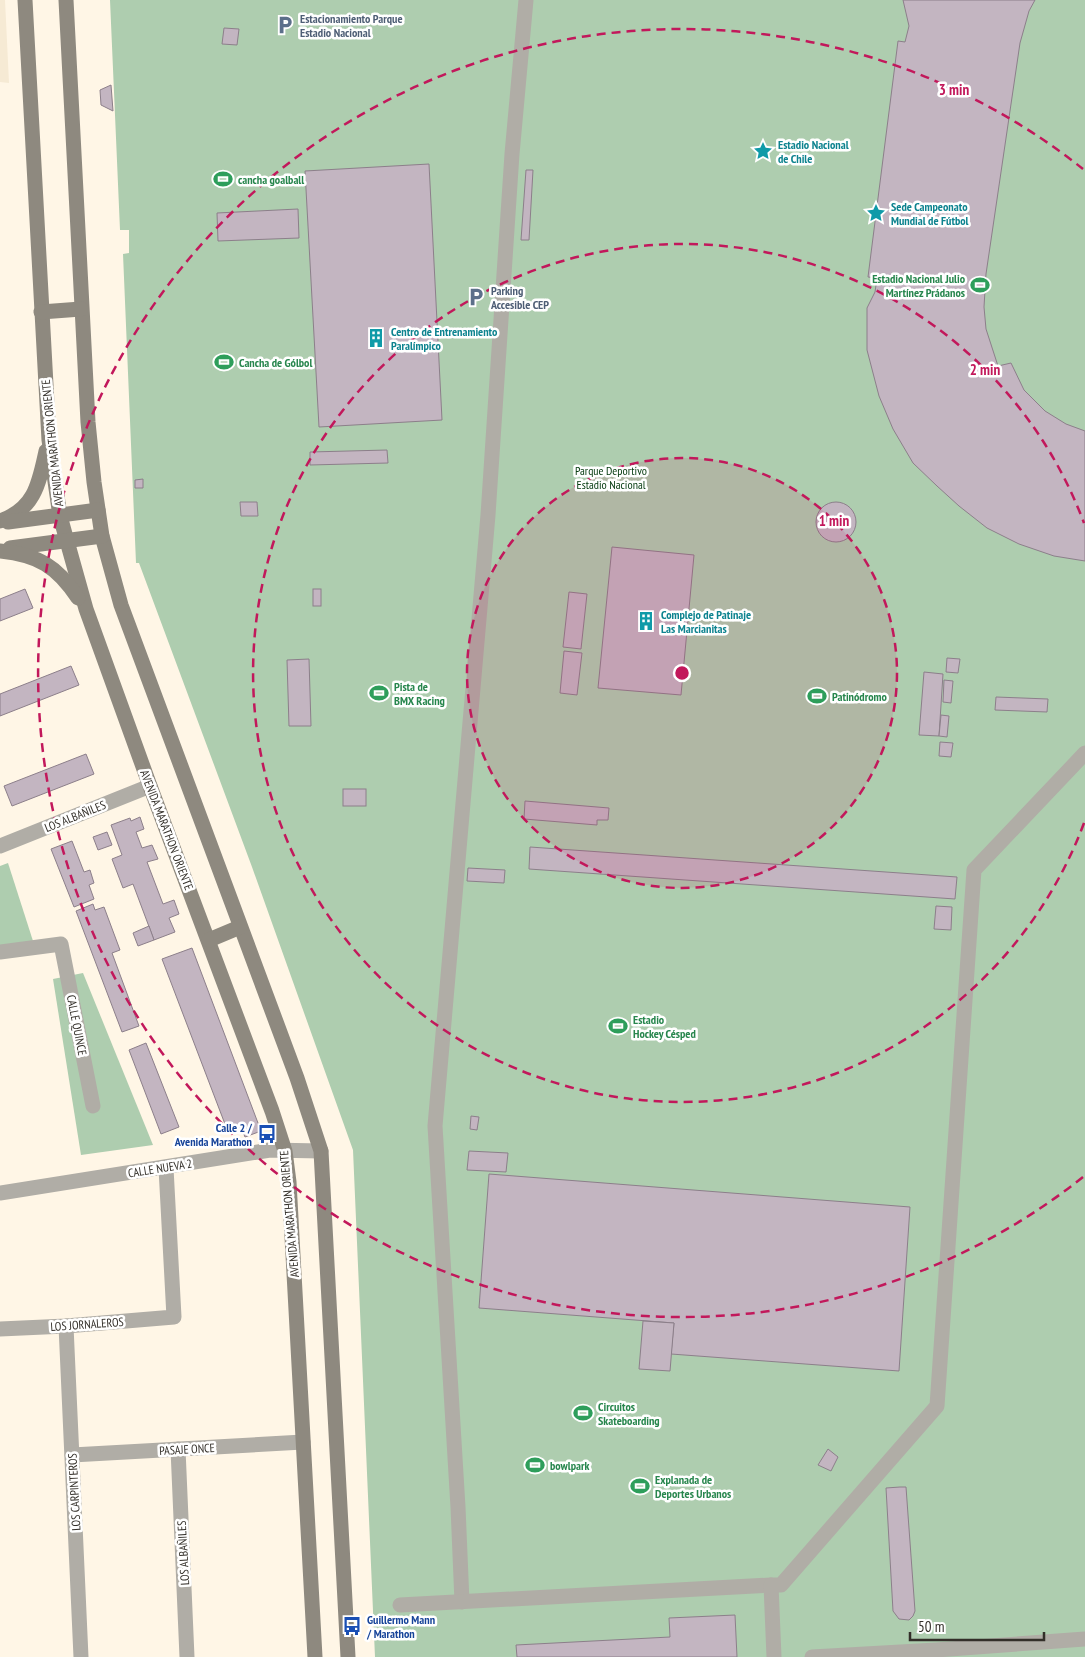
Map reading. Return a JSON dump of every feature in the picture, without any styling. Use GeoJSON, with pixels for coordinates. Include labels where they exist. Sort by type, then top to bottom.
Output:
{"type":"FeatureCollection","features":[{"type":"Feature","properties":{"kind":"main road","name":"AVENIDA MARATHON ORIENTE"},"geometry":{"type":"LineString","coordinates":[[25,0],[49,440],[65,540],[86,609],[150,786],[209,940],[286,1151],[315,1657]]}},
{"type":"Feature","properties":{"kind":"main road"},"geometry":{"type":"LineString","coordinates":[[66,0],[88,422],[102,536],[121,605],[297,1078],[321,1151],[348,1657]]}},
{"type":"Feature","properties":{"kind":"main road"},"geometry":{"type":"LineString","coordinates":[[41,312],[81,309]]}},
{"type":"Feature","properties":{"kind":"main road"},"geometry":{"type":"LineString","coordinates":[[0,522],[20,512],[35,493],[49,440]]}},
{"type":"Feature","properties":{"kind":"main road"},"geometry":{"type":"LineString","coordinates":[[0,522],[98,510]]}},
{"type":"Feature","properties":{"kind":"main road"},"geometry":{"type":"LineString","coordinates":[[0,550],[102,536]]}},
{"type":"Feature","properties":{"kind":"main road"},"geometry":{"type":"LineString","coordinates":[[0,550],[33,556],[48,565],[64,579],[86,609]]}},
{"type":"Feature","properties":{"kind":"main road"},"geometry":{"type":"LineString","coordinates":[[209,940],[240,927]]}},
{"type":"Feature","properties":{"kind":"street"},"geometry":{"type":"LineString","coordinates":[[462,1602],[435,1126],[488,515],[512,154],[526,0]]}},
{"type":"Feature","properties":{"kind":"street"},"geometry":{"type":"LineString","coordinates":[[400,1605],[782,1585],[937,1406],[974,870],[1085,753]]}},
{"type":"Feature","properties":{"kind":"street","name":"LOS ALBAÑILES"},"geometry":{"type":"LineString","coordinates":[[0,846],[150,786]]}},
{"type":"Feature","properties":{"kind":"street","name":"CALLE QUINCE"},"geometry":{"type":"LineString","coordinates":[[0,952],[61,944],[93,1106]]}},
{"type":"Feature","properties":{"kind":"street","name":"CALLE NUEVA 2"},"geometry":{"type":"LineString","coordinates":[[0,1193],[270,1150],[321,1151]]}},
{"type":"Feature","properties":{"kind":"street","name":"LOS JORNALEROS"},"geometry":{"type":"LineString","coordinates":[[0,1329],[66,1326],[174,1317],[166,1168]]}},
{"type":"Feature","properties":{"kind":"street","name":"LOS CARPINTEROS"},"geometry":{"type":"LineString","coordinates":[[66,1326],[81,1657]]}},
{"type":"Feature","properties":{"kind":"street","name":"PASAJE ONCE"},"geometry":{"type":"LineString","coordinates":[[72,1455],[303,1442]]}},
{"type":"Feature","properties":{"kind":"street","name":"LOS ALBAÑILES"},"geometry":{"type":"LineString","coordinates":[[178,1449],[188,1657]]}},
{"type":"Feature","properties":{"kind":"street"},"geometry":{"type":"LineString","coordinates":[[771,1585],[774,1657]]}},
{"type":"Feature","properties":{"kind":"street"},"geometry":{"type":"LineString","coordinates":[[812,1657],[1085,1639]]}},
{"type":"Feature","properties":{"kind":"shaded area"},"geometry":{"type":"Polygon","coordinates":[[[0,0],[5,0],[9,83],[0,82],[0,0]]]}},
{"type":"Feature","properties":{"kind":"green space","name":"Parque Deportivo Estadio Nacional"},"geometry":{"type":"Polygon","coordinates":[[[110,0],[1085,0],[1085,1657],[375,1657],[353,1150],[252,867],[139,563],[136,563],[123,254],[129,253],[129,230],[120,230],[110,0]]]}},
{"type":"Feature","properties":{"kind":"green space"},"geometry":{"type":"Polygon","coordinates":[[[8,863],[33,941],[0,946],[0,866],[8,863]]]}},
{"type":"Feature","properties":{"kind":"green space"},"geometry":{"type":"Polygon","coordinates":[[[83,973],[153,1145],[81,1155],[53,979],[83,973]]]}},
{"type":"Feature","properties":{"kind":"building","name":"Estadio Nacional Julio Martínez Prádanos"},"geometry":{"type":"Polygon","coordinates":[[[903,0],[1035,0],[1029,11],[1020,43],[986,274],[984,307],[986,329],[998,366],[1011,363],[1024,390],[1045,411],[1066,424],[1085,431],[1085,561],[1054,556],[1019,544],[987,528],[959,506],[913,463],[893,429],[879,396],[867,350],[867,308],[875,292],[877,278],[868,277],[898,41],[905,42],[909,26],[903,0]]]}},
{"type":"Feature","properties":{"kind":"building"},"geometry":{"type":"Polygon","coordinates":[[[224,28],[239,29],[237,45],[222,44],[224,28]]]}},
{"type":"Feature","properties":{"kind":"building"},"geometry":{"type":"Polygon","coordinates":[[[111,85],[113,111],[101,105],[100,90],[111,85]]]}},
{"type":"Feature","properties":{"kind":"building","name":"Centro de Entrenamiento Paralímpico"},"geometry":{"type":"Polygon","coordinates":[[[429,164],[442,420],[319,427],[305,171],[429,164]]]}},
{"type":"Feature","properties":{"kind":"building"},"geometry":{"type":"Polygon","coordinates":[[[526,170],[533,170],[529,240],[521,240],[526,170]]]}},
{"type":"Feature","properties":{"kind":"building"},"geometry":{"type":"Polygon","coordinates":[[[298,209],[299,238],[218,241],[217,213],[298,209]]]}},
{"type":"Feature","properties":{"kind":"building"},"geometry":{"type":"Polygon","coordinates":[[[387,450],[388,463],[310,465],[310,452],[387,450]]]}},
{"type":"Feature","properties":{"kind":"building"},"geometry":{"type":"Polygon","coordinates":[[[143,479],[143,488],[135,488],[135,480],[143,479]]]}},
{"type":"Feature","properties":{"kind":"building"},"geometry":{"type":"Polygon","coordinates":[[[240,502],[257,502],[258,516],[241,516],[240,502]]]}},
{"type":"Feature","properties":{"kind":"building"},"geometry":{"type":"Polygon","coordinates":[[[840,502],[847,505],[853,511],[856,522],[855,530],[847,539],[840,542],[832,542],[825,539],[817,530],[816,518],[819,511],[828,503],[840,502]]]}},
{"type":"Feature","properties":{"kind":"building","name":"Complejo de Patinaje Las Marcianitas"},"geometry":{"type":"Polygon","coordinates":[[[612,547],[694,555],[681,695],[598,688],[612,547]]]}},
{"type":"Feature","properties":{"kind":"building"},"geometry":{"type":"Polygon","coordinates":[[[25,589],[33,608],[0,621],[0,599],[25,589]]]}},
{"type":"Feature","properties":{"kind":"building"},"geometry":{"type":"Polygon","coordinates":[[[313,589],[321,589],[321,606],[313,606],[313,589]]]}},
{"type":"Feature","properties":{"kind":"building"},"geometry":{"type":"Polygon","coordinates":[[[569,592],[587,594],[581,649],[563,647],[569,592]]]}},
{"type":"Feature","properties":{"kind":"building"},"geometry":{"type":"Polygon","coordinates":[[[564,651],[582,653],[577,695],[560,693],[564,651]]]}},
{"type":"Feature","properties":{"kind":"building"},"geometry":{"type":"Polygon","coordinates":[[[947,658],[960,659],[958,673],[946,672],[947,658]]]}},
{"type":"Feature","properties":{"kind":"building"},"geometry":{"type":"Polygon","coordinates":[[[309,659],[311,726],[289,726],[287,660],[309,659]]]}},
{"type":"Feature","properties":{"kind":"building"},"geometry":{"type":"Polygon","coordinates":[[[71,666],[79,685],[0,716],[0,694],[71,666]]]}},
{"type":"Feature","properties":{"kind":"building"},"geometry":{"type":"Polygon","coordinates":[[[924,672],[943,674],[939,736],[919,735],[924,672]]]}},
{"type":"Feature","properties":{"kind":"building"},"geometry":{"type":"Polygon","coordinates":[[[944,680],[953,681],[951,703],[943,702],[944,680]]]}},
{"type":"Feature","properties":{"kind":"building"},"geometry":{"type":"Polygon","coordinates":[[[996,697],[1048,699],[1047,712],[995,710],[996,697]]]}},
{"type":"Feature","properties":{"kind":"building"},"geometry":{"type":"Polygon","coordinates":[[[941,715],[949,716],[947,737],[939,736],[941,715]]]}},
{"type":"Feature","properties":{"kind":"building"},"geometry":{"type":"Polygon","coordinates":[[[940,742],[953,743],[951,757],[939,756],[940,742]]]}},
{"type":"Feature","properties":{"kind":"building"},"geometry":{"type":"Polygon","coordinates":[[[86,754],[94,774],[12,806],[4,786],[86,754]]]}},
{"type":"Feature","properties":{"kind":"building"},"geometry":{"type":"Polygon","coordinates":[[[343,789],[366,789],[366,806],[343,806],[343,789]]]}},
{"type":"Feature","properties":{"kind":"building"},"geometry":{"type":"Polygon","coordinates":[[[525,801],[609,808],[608,820],[597,820],[597,825],[524,819],[525,801]]]}},
{"type":"Feature","properties":{"kind":"building"},"geometry":{"type":"Polygon","coordinates":[[[140,817],[144,829],[136,832],[142,848],[152,845],[158,859],[147,862],[163,904],[174,900],[179,914],[169,918],[175,932],[154,940],[133,884],[123,888],[112,859],[122,855],[111,825],[130,818],[131,821],[140,817]]]}},
{"type":"Feature","properties":{"kind":"building"},"geometry":{"type":"Polygon","coordinates":[[[107,832],[112,845],[98,850],[93,837],[107,832]]]}},
{"type":"Feature","properties":{"kind":"building"},"geometry":{"type":"Polygon","coordinates":[[[72,841],[84,872],[90,870],[94,883],[89,885],[94,899],[74,907],[51,849],[72,841]]]}},
{"type":"Feature","properties":{"kind":"building"},"geometry":{"type":"Polygon","coordinates":[[[530,847],[957,877],[955,899],[529,869],[530,847]]]}},
{"type":"Feature","properties":{"kind":"building"},"geometry":{"type":"Polygon","coordinates":[[[468,868],[505,870],[504,883],[467,881],[468,868]]]}},
{"type":"Feature","properties":{"kind":"building"},"geometry":{"type":"Polygon","coordinates":[[[93,904],[95,910],[104,907],[120,950],[112,953],[139,1026],[122,1032],[76,911],[93,904]]]}},
{"type":"Feature","properties":{"kind":"building"},"geometry":{"type":"Polygon","coordinates":[[[936,906],[952,907],[951,930],[934,929],[936,906]]]}},
{"type":"Feature","properties":{"kind":"building"},"geometry":{"type":"Polygon","coordinates":[[[149,926],[154,940],[138,946],[133,933],[149,926]]]}},
{"type":"Feature","properties":{"kind":"building"},"geometry":{"type":"Polygon","coordinates":[[[192,948],[261,1131],[245,1137],[241,1127],[228,1132],[162,959],[192,948]]]}},
{"type":"Feature","properties":{"kind":"building"},"geometry":{"type":"Polygon","coordinates":[[[146,1043],[179,1127],[161,1134],[129,1050],[146,1043]]]}},
{"type":"Feature","properties":{"kind":"building"},"geometry":{"type":"Polygon","coordinates":[[[471,1116],[479,1117],[477,1130],[470,1129],[471,1116]]]}},
{"type":"Feature","properties":{"kind":"building"},"geometry":{"type":"Polygon","coordinates":[[[469,1151],[508,1153],[506,1172],[467,1170],[469,1151]]]}},
{"type":"Feature","properties":{"kind":"building"},"geometry":{"type":"Polygon","coordinates":[[[489,1174],[910,1207],[899,1371],[671,1354],[674,1323],[479,1308],[489,1174]]]}},
{"type":"Feature","properties":{"kind":"building"},"geometry":{"type":"Polygon","coordinates":[[[643,1321],[674,1323],[670,1371],[639,1369],[643,1321]]]}},
{"type":"Feature","properties":{"kind":"building"},"geometry":{"type":"Polygon","coordinates":[[[828,1449],[838,1457],[831,1471],[818,1465],[828,1449]]]}},
{"type":"Feature","properties":{"kind":"building"},"geometry":{"type":"Polygon","coordinates":[[[906,1487],[915,1611],[909,1620],[899,1619],[893,1611],[886,1488],[906,1487]]]}},
{"type":"Feature","properties":{"kind":"building"},"geometry":{"type":"Polygon","coordinates":[[[735,1615],[737,1657],[517,1657],[516,1645],[670,1637],[669,1618],[735,1615]]]}},
{"type":"Feature","properties":{"kind":"place","name":"Estacionamiento Parque Estadio Nacional"},"geometry":{"type":"Point","coordinates":[285,25]}},
{"type":"Feature","properties":{"kind":"place","name":"Estadio Nacional de Chile"},"geometry":{"type":"Point","coordinates":[763,151]}},
{"type":"Feature","properties":{"kind":"place","name":"cancha goalball"},"geometry":{"type":"Point","coordinates":[223,179]}},
{"type":"Feature","properties":{"kind":"place","name":"Sede Campeonato Mundial de Fútbol"},"geometry":{"type":"Point","coordinates":[876,213]}},
{"type":"Feature","properties":{"kind":"place","name":"Estadio Nacional Julio Martínez Prádanos"},"geometry":{"type":"Point","coordinates":[980,285]}},
{"type":"Feature","properties":{"kind":"place","name":"Parking Accesible CEP"},"geometry":{"type":"Point","coordinates":[476,297]}},
{"type":"Feature","properties":{"kind":"place","name":"Centro de Entrenamiento Paralímpico"},"geometry":{"type":"Point","coordinates":[376,338]}},
{"type":"Feature","properties":{"kind":"place","name":"Cancha de Gólbol"},"geometry":{"type":"Point","coordinates":[224,362]}},
{"type":"Feature","properties":{"kind":"place","name":"Complejo de Patinaje Las Marcianitas"},"geometry":{"type":"Point","coordinates":[646,621]}},
{"type":"Feature","properties":{"kind":"place","name":"Pista de BMX Racing"},"geometry":{"type":"Point","coordinates":[379,693]}},
{"type":"Feature","properties":{"kind":"place","name":"Patinódromo"},"geometry":{"type":"Point","coordinates":[817,696]}},
{"type":"Feature","properties":{"kind":"place","name":"Estadio Hockey Césped"},"geometry":{"type":"Point","coordinates":[618,1026]}},
{"type":"Feature","properties":{"kind":"place","name":"Calle 2 / Avenida Marathon"},"geometry":{"type":"Point","coordinates":[267,1134]}},
{"type":"Feature","properties":{"kind":"place","name":"Circuitos Skateboarding"},"geometry":{"type":"Point","coordinates":[583,1413]}},
{"type":"Feature","properties":{"kind":"place","name":"bowlpark"},"geometry":{"type":"Point","coordinates":[535,1465]}},
{"type":"Feature","properties":{"kind":"place","name":"Explanada de Deportes Urbanos"},"geometry":{"type":"Point","coordinates":[640,1486]}},
{"type":"Feature","properties":{"kind":"place","name":"Guillermo Mann / Marathon"},"geometry":{"type":"Point","coordinates":[352,1626]}}]}
